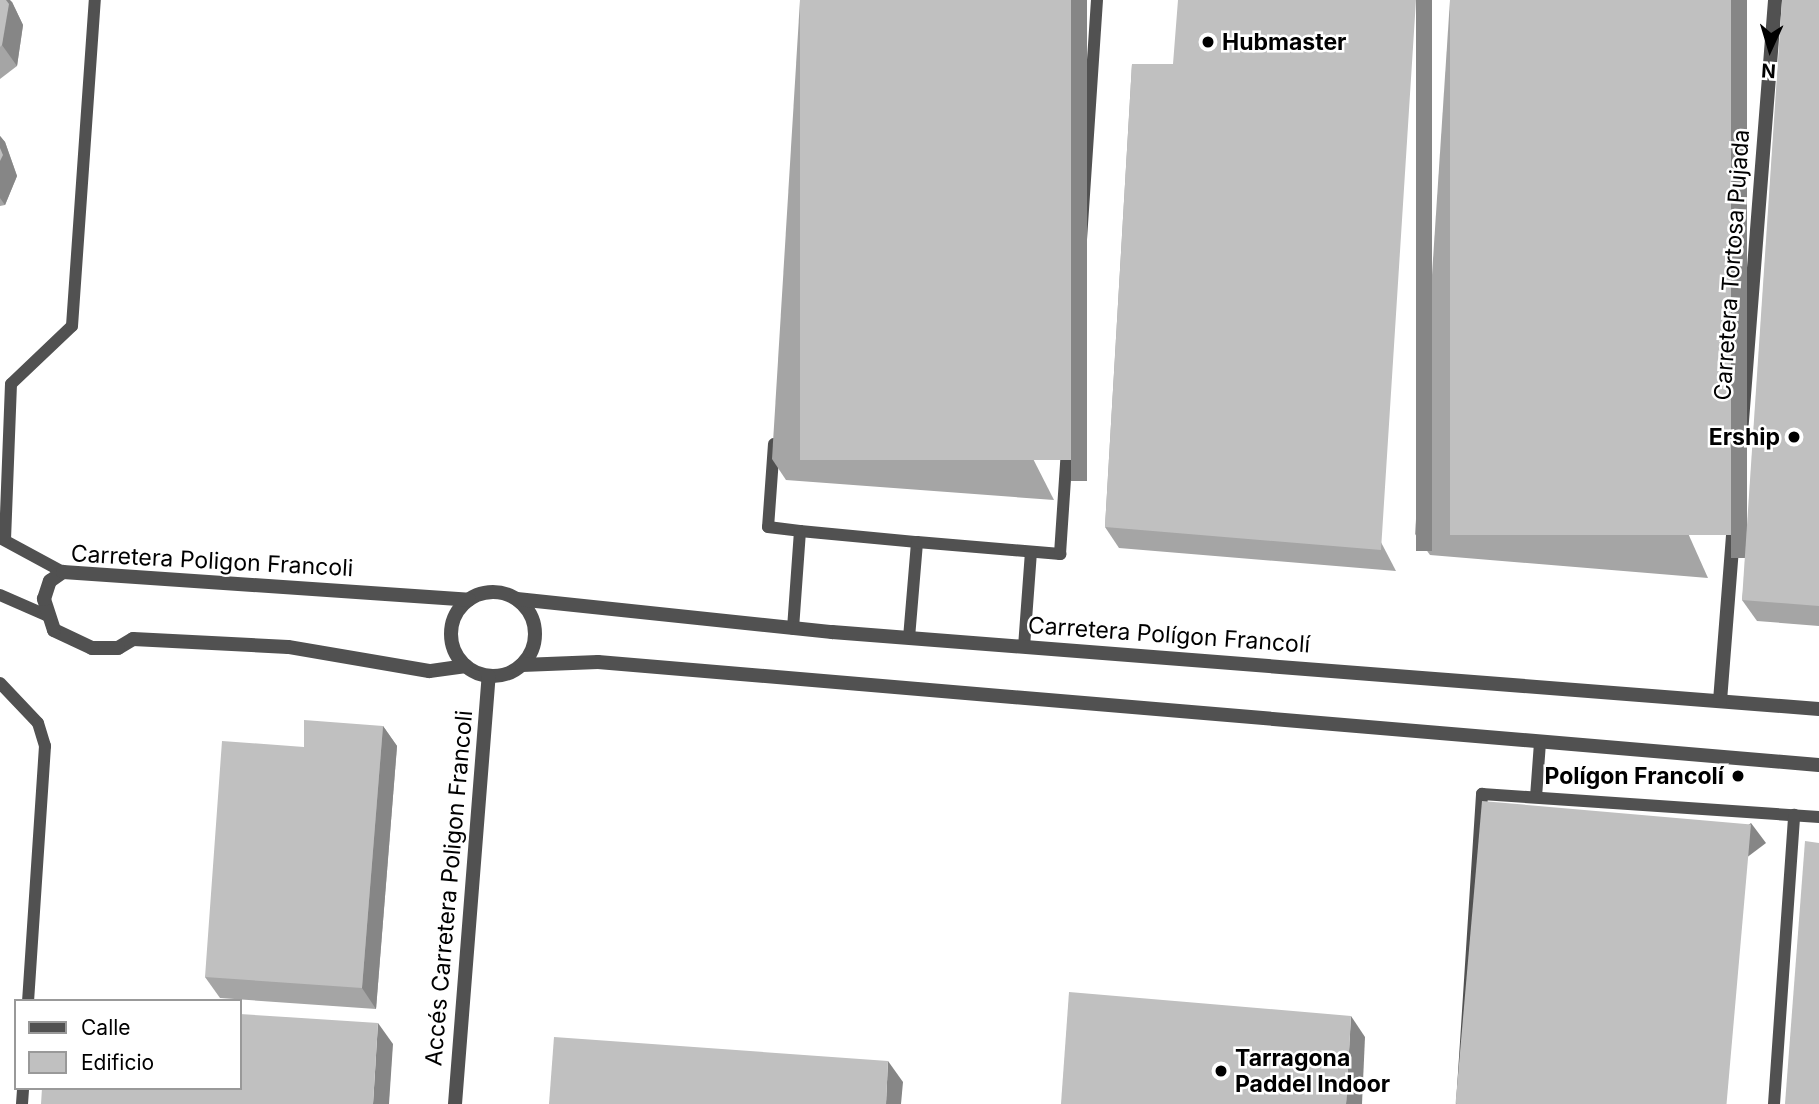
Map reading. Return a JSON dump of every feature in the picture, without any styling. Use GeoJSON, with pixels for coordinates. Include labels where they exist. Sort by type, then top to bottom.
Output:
{"type":"FeatureCollection","features":[{"type":"Feature","properties":{"kind":"street","name":"Carretera Tortosa Pujada"},"geometry":{"type":"LineString","coordinates":[[1720,701],[1774,0]]}},
{"type":"Feature","properties":{"kind":"street","name":"Carretera Poligon Francoli"},"geometry":{"type":"LineString","coordinates":[[46,615],[50,581],[63,572],[469,600]]}},
{"type":"Feature","properties":{"kind":"street"},"geometry":{"type":"LineString","coordinates":[[466,666],[451,632],[469,600],[493,592],[517,599],[536,631],[522,665]]}},
{"type":"Feature","properties":{"kind":"street","name":"Carretera Polígon Francolí"},"geometry":{"type":"LineString","coordinates":[[517,599],[793,629],[1819,709]]}},
{"type":"Feature","properties":{"kind":"street"},"geometry":{"type":"LineString","coordinates":[[46,615],[54,630],[92,649],[118,648],[133,639],[288,647],[429,671],[466,666],[489,676],[522,665],[598,662],[1819,765]]}},
{"type":"Feature","properties":{"kind":"street","name":"Accés Carretera Poligon Francoli"},"geometry":{"type":"LineString","coordinates":[[454,1104],[489,676]]}},
{"type":"Feature","properties":{"kind":"lane"},"geometry":{"type":"LineString","coordinates":[[63,572],[2,539],[11,384],[72,326],[94,0]]}},
{"type":"Feature","properties":{"kind":"lane"},"geometry":{"type":"LineString","coordinates":[[775,430],[768,527],[1060,554],[1097,0]]}},
{"type":"Feature","properties":{"kind":"lane"},"geometry":{"type":"LineString","coordinates":[[0,373],[11,384]]}},
{"type":"Feature","properties":{"kind":"lane"},"geometry":{"type":"LineString","coordinates":[[793,629],[800,531]]}},
{"type":"Feature","properties":{"kind":"lane"},"geometry":{"type":"LineString","coordinates":[[909,638],[917,542]]}},
{"type":"Feature","properties":{"kind":"lane"},"geometry":{"type":"LineString","coordinates":[[1024,647],[1031,552]]}},
{"type":"Feature","properties":{"kind":"lane"},"geometry":{"type":"LineString","coordinates":[[0,595],[46,615]]}},
{"type":"Feature","properties":{"kind":"lane"},"geometry":{"type":"LineString","coordinates":[[0,683],[38,723],[45,746],[28,999]]}},
{"type":"Feature","properties":{"kind":"lane"},"geometry":{"type":"LineString","coordinates":[[1536,797],[1540,741]]}},
{"type":"Feature","properties":{"kind":"lane"},"geometry":{"type":"LineString","coordinates":[[1462,1104],[1482,794],[1819,817]]}},
{"type":"Feature","properties":{"kind":"lane"},"geometry":{"type":"LineString","coordinates":[[1774,1104],[1794,816]]}},
{"type":"Feature","properties":{"kind":"building"},"geometry":{"type":"Polygon","coordinates":[[[0,0],[6,0],[9,4],[0,47],[0,0]]]}},
{"type":"Feature","properties":{"kind":"building"},"geometry":{"type":"Polygon","coordinates":[[[800,0],[1071,0],[1071,460],[800,460],[800,0]]]}},
{"type":"Feature","properties":{"kind":"building"},"geometry":{"type":"Polygon","coordinates":[[[1178,0],[1416,0],[1381,550],[1105,527],[1132,64],[1173,64],[1178,0]]]}},
{"type":"Feature","properties":{"kind":"building"},"geometry":{"type":"Polygon","coordinates":[[[1450,0],[1731,0],[1731,535],[1450,535],[1450,0]]]}},
{"type":"Feature","properties":{"kind":"building"},"geometry":{"type":"Polygon","coordinates":[[[1782,0],[1819,0],[1819,606],[1742,600],[1782,0]]]}},
{"type":"Feature","properties":{"kind":"building"},"geometry":{"type":"Polygon","coordinates":[[[304,720],[383,726],[362,988],[205,977],[222,741],[304,747],[304,720]]]}},
{"type":"Feature","properties":{"kind":"building"},"geometry":{"type":"Polygon","coordinates":[[[1482,801],[1751,825],[1727,1104],[1456,1104],[1482,801]]]}},
{"type":"Feature","properties":{"kind":"building"},"geometry":{"type":"Polygon","coordinates":[[[1805,841],[1819,843],[1819,1104],[1785,1104],[1805,841]]]}},
{"type":"Feature","properties":{"kind":"building","name":"Tarragona Paddel Indoor"},"geometry":{"type":"Polygon","coordinates":[[[1069,992],[1351,1016],[1346,1104],[1061,1104],[1069,992]]]}},
{"type":"Feature","properties":{"kind":"building"},"geometry":{"type":"Polygon","coordinates":[[[242,1014],[378,1023],[373,1104],[41,1104],[42,1090],[242,1090],[242,1014]]]}},
{"type":"Feature","properties":{"kind":"building"},"geometry":{"type":"Polygon","coordinates":[[[554,1037],[888,1061],[886,1104],[549,1104],[554,1037]]]}},
{"type":"Feature","properties":{"kind":"place","name":"Hubmaster"},"geometry":{"type":"Point","coordinates":[1208,42]}},
{"type":"Feature","properties":{"kind":"place","name":"Ership"},"geometry":{"type":"Point","coordinates":[1794,437]}},
{"type":"Feature","properties":{"kind":"place","name":"Polígon Francolí"},"geometry":{"type":"Point","coordinates":[1738,776]}},
{"type":"Feature","properties":{"kind":"place","name":"Tarragona Paddel Indoor"},"geometry":{"type":"Point","coordinates":[1221,1071]}}]}
